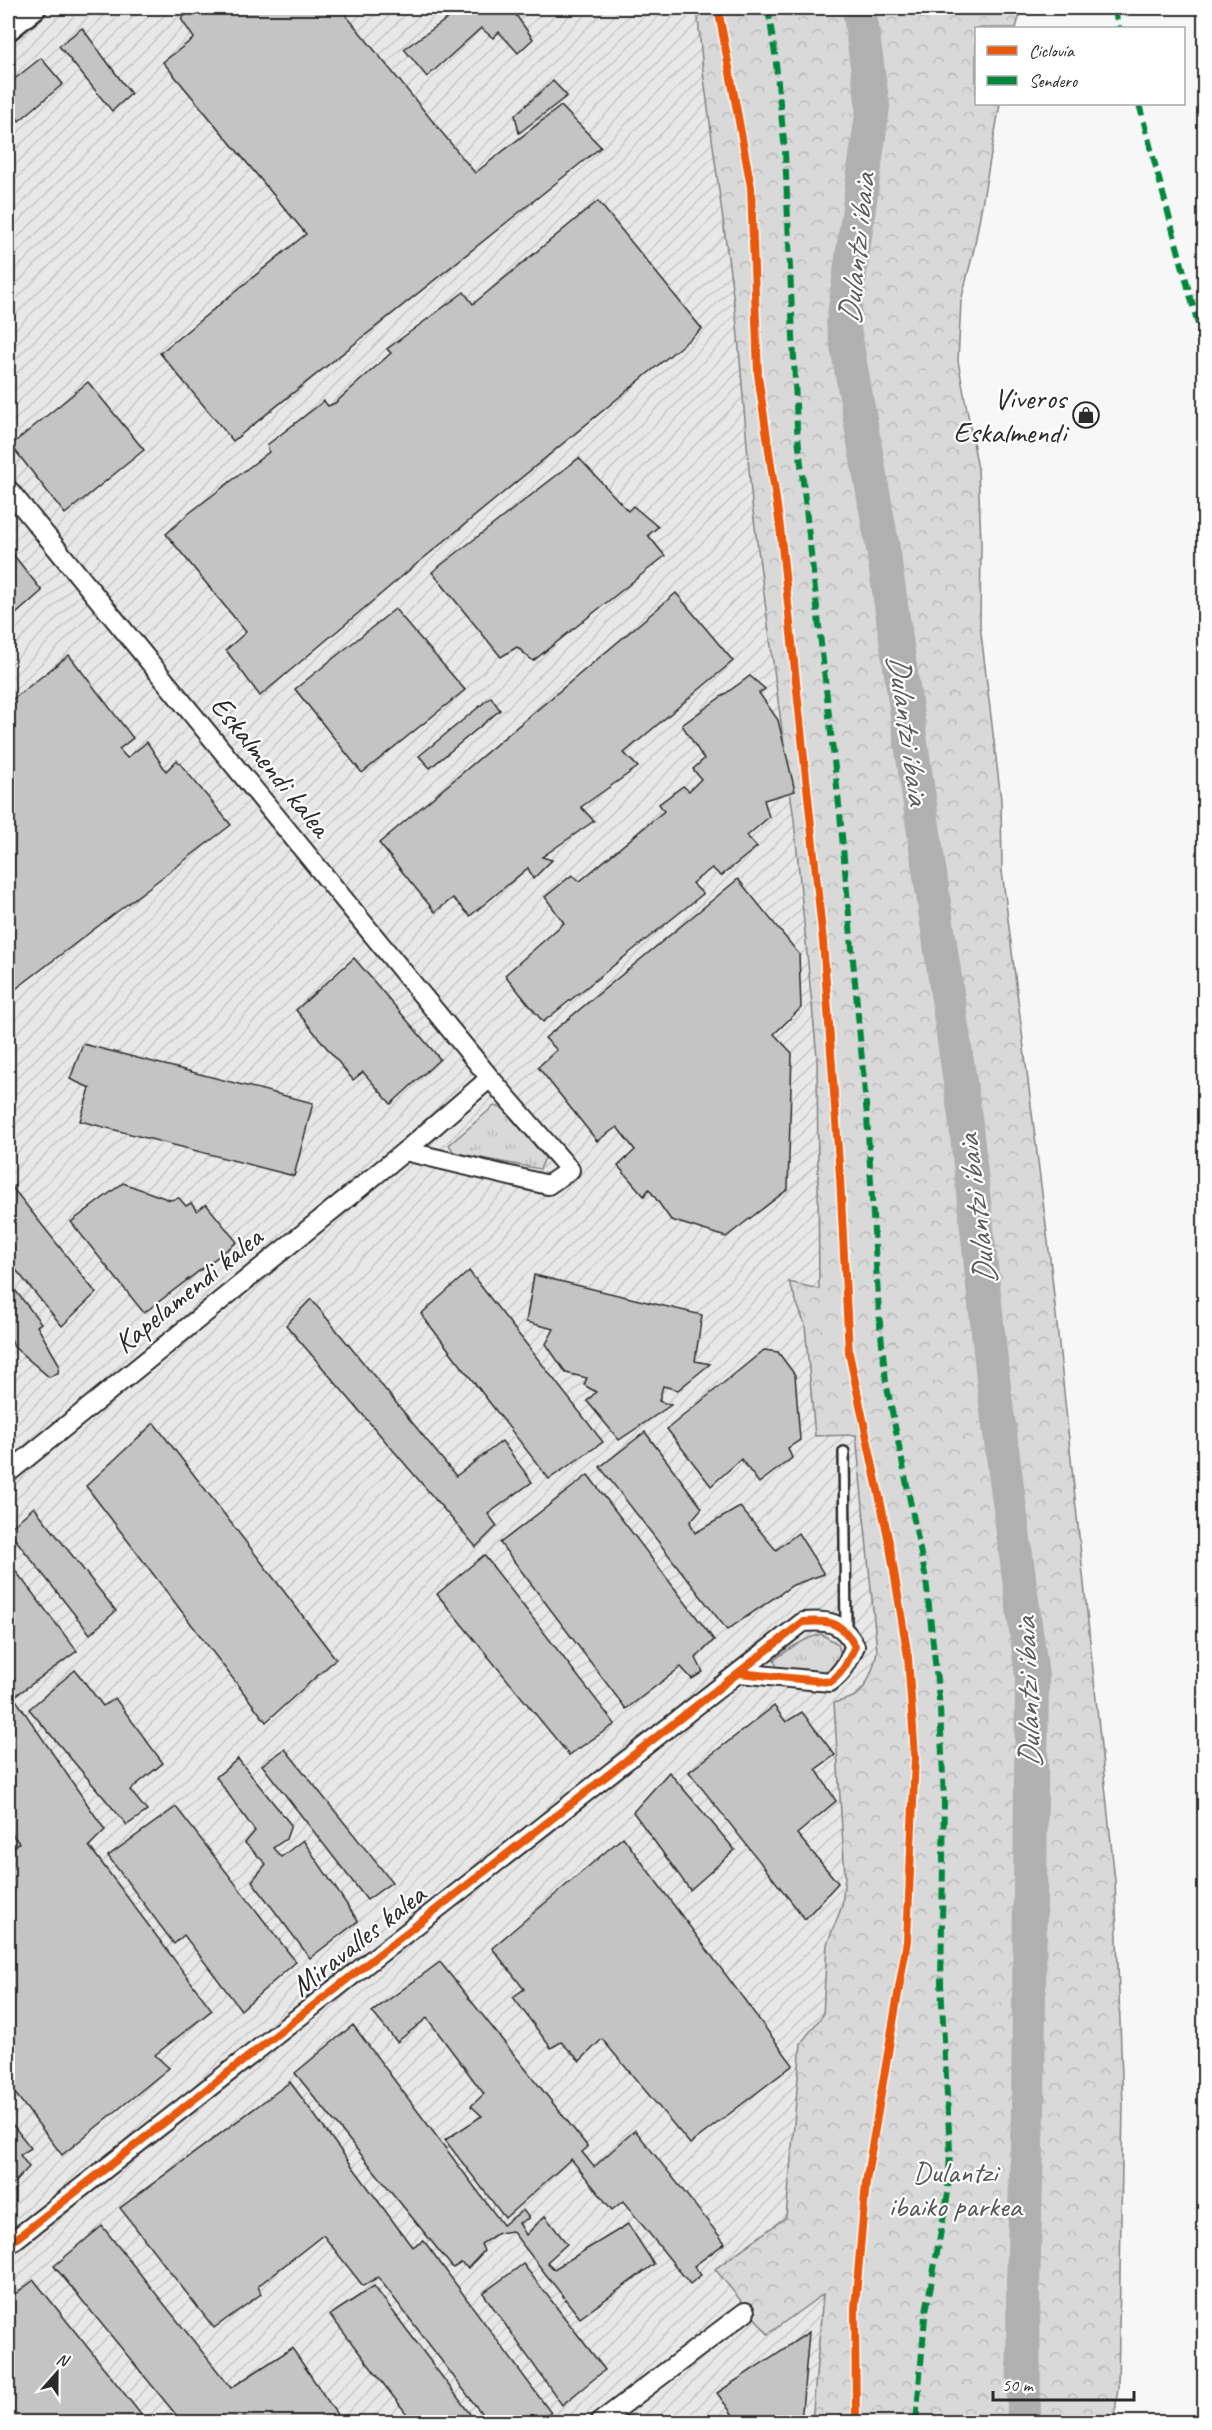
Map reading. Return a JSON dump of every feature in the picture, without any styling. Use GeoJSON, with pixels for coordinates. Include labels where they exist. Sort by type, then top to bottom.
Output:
{"type":"FeatureCollection","features":[{"type":"Feature","properties":{"kind":"street"},"geometry":{"type":"LineString","coordinates":[[8,29],[34,8]]}},
{"type":"Feature","properties":{"kind":"street","name":"Eskalmendi kalea"},"geometry":{"type":"LineString","coordinates":[[8,489],[490,1078]]}},
{"type":"Feature","properties":{"kind":"street"},"geometry":{"type":"LineString","coordinates":[[405,1151],[548,1185],[570,1170],[490,1078]]}},
{"type":"Feature","properties":{"kind":"street","name":"Kapelamendi kalea"},"geometry":{"type":"LineString","coordinates":[[8,1473],[405,1151],[490,1078]]}},
{"type":"Feature","properties":{"kind":"street","name":"Miravalles kalea"},"geometry":{"type":"LineString","coordinates":[[8,2245],[803,1622],[825,1620],[846,1630]]}},
{"type":"Feature","properties":{"kind":"street"},"geometry":{"type":"LineString","coordinates":[[739,1673],[830,1682],[840,1676],[855,1646],[846,1630]]}},
{"type":"Feature","properties":{"kind":"street"},"geometry":{"type":"LineString","coordinates":[[600,2422],[745,2312]]}},
{"type":"Feature","properties":{"kind":"lane"},"geometry":{"type":"LineString","coordinates":[[844,1452],[846,1630]]}},
{"type":"Feature","properties":{"kind":"shaded area"},"geometry":{"type":"Polygon","coordinates":[[[8,8],[697,8],[703,71],[737,325],[752,504],[794,820],[817,1057],[819,1289],[790,1283],[805,1325],[815,1436],[856,1434],[877,1651],[867,1682],[855,1697],[834,1703],[845,1876],[842,1906],[827,1944],[823,2015],[801,2043],[786,2217],[715,2269],[823,2293],[812,2422],[8,2422],[8,8]]]}},
{"type":"Feature","properties":{"kind":"green space","name":"Dulantzi ibaiko parkea"},"geometry":{"type":"Polygon","coordinates":[[[697,8],[1022,8],[1016,27],[975,27],[975,105],[1000,105],[974,249],[961,301],[958,361],[978,469],[981,542],[980,625],[1001,800],[1002,871],[1050,1258],[1115,1881],[1123,2106],[1118,2388],[1114,2422],[812,2422],[823,2294],[768,2334],[715,2269],[786,2217],[801,2043],[823,2015],[827,1944],[842,1906],[845,1876],[834,1703],[853,1697],[863,1689],[872,1670],[877,1651],[856,1435],[815,1436],[805,1325],[789,1282],[819,1289],[817,1057],[794,820],[752,504],[737,325],[703,71],[697,8]]]}},
{"type":"Feature","properties":{"kind":"green space"},"geometry":{"type":"Polygon","coordinates":[[[494,1106],[505,1109],[545,1158],[540,1169],[454,1153],[449,1145],[494,1106]]]}},
{"type":"Feature","properties":{"kind":"green space"},"geometry":{"type":"Polygon","coordinates":[[[821,1634],[838,1644],[841,1655],[834,1667],[823,1672],[777,1667],[774,1660],[791,1648],[821,1634]]]}},
{"type":"Feature","properties":{"kind":"building"},"geometry":{"type":"Polygon","coordinates":[[[194,8],[340,8],[475,173],[561,106],[601,147],[233,441],[160,353],[306,234],[163,62],[194,38],[181,19],[194,8]]]}},
{"type":"Feature","properties":{"kind":"building"},"geometry":{"type":"Polygon","coordinates":[[[463,8],[511,8],[533,39],[518,53],[499,32],[493,38],[481,28],[427,77],[404,49],[463,8]]]}},
{"type":"Feature","properties":{"kind":"building"},"geometry":{"type":"Polygon","coordinates":[[[82,28],[131,94],[112,111],[59,46],[82,28]]]}},
{"type":"Feature","properties":{"kind":"building"},"geometry":{"type":"Polygon","coordinates":[[[41,58],[63,84],[19,121],[8,104],[8,84],[41,58]]]}},
{"type":"Feature","properties":{"kind":"building"},"geometry":{"type":"Polygon","coordinates":[[[553,81],[567,96],[519,133],[515,115],[553,81]]]}},
{"type":"Feature","properties":{"kind":"building"},"geometry":{"type":"Polygon","coordinates":[[[598,201],[702,329],[260,696],[226,650],[246,632],[166,534],[188,514],[269,452],[267,445],[324,401],[328,406],[335,403],[391,353],[387,349],[464,292],[473,304],[598,201]]]}},
{"type":"Feature","properties":{"kind":"building"},"geometry":{"type":"Polygon","coordinates":[[[88,382],[144,450],[65,514],[11,445],[88,382]]]}},
{"type":"Feature","properties":{"kind":"building"},"geometry":{"type":"Polygon","coordinates":[[[579,458],[628,511],[633,506],[658,527],[648,535],[665,556],[533,661],[517,647],[501,657],[432,572],[579,458]]]}},
{"type":"Feature","properties":{"kind":"building"},"geometry":{"type":"Polygon","coordinates":[[[8,548],[42,591],[8,621],[8,548]]]}},
{"type":"Feature","properties":{"kind":"building"},"geometry":{"type":"Polygon","coordinates":[[[676,593],[733,661],[624,753],[638,767],[581,807],[594,821],[542,857],[552,860],[533,879],[528,868],[470,916],[453,898],[435,912],[379,843],[676,593]]]}},
{"type":"Feature","properties":{"kind":"building"},"geometry":{"type":"Polygon","coordinates":[[[395,609],[465,690],[362,773],[295,689],[395,609]]]}},
{"type":"Feature","properties":{"kind":"building"},"geometry":{"type":"Polygon","coordinates":[[[69,655],[133,738],[119,749],[127,758],[147,742],[166,771],[177,760],[231,825],[9,994],[8,703],[69,655]]]}},
{"type":"Feature","properties":{"kind":"building"},"geometry":{"type":"Polygon","coordinates":[[[750,676],[765,689],[759,693],[778,720],[795,791],[764,800],[769,817],[747,836],[757,847],[721,876],[712,868],[692,883],[703,894],[543,1022],[505,975],[564,923],[545,897],[572,875],[580,881],[664,811],[659,804],[683,786],[689,791],[701,779],[693,769],[704,759],[682,725],[750,676]]]}},
{"type":"Feature","properties":{"kind":"building"},"geometry":{"type":"Polygon","coordinates":[[[491,697],[500,710],[430,768],[419,756],[491,697]]]}},
{"type":"Feature","properties":{"kind":"building"},"geometry":{"type":"Polygon","coordinates":[[[738,879],[799,954],[801,1008],[774,1034],[792,1053],[788,1189],[726,1237],[671,1220],[649,1189],[644,1196],[618,1166],[635,1150],[617,1127],[597,1141],[538,1067],[557,1050],[545,1038],[738,879]]]}},
{"type":"Feature","properties":{"kind":"building"},"geometry":{"type":"Polygon","coordinates":[[[354,958],[440,1059],[391,1104],[363,1072],[353,1080],[296,1010],[354,958]]]}},
{"type":"Feature","properties":{"kind":"building"},"geometry":{"type":"Polygon","coordinates":[[[83,1044],[313,1103],[294,1176],[80,1121],[90,1088],[70,1079],[83,1044]]]}},
{"type":"Feature","properties":{"kind":"building"},"geometry":{"type":"Polygon","coordinates":[[[8,1182],[96,1293],[62,1326],[8,1260],[8,1182]]]}},
{"type":"Feature","properties":{"kind":"building"},"geometry":{"type":"Polygon","coordinates":[[[123,1183],[170,1200],[179,1198],[186,1206],[191,1203],[197,1211],[206,1204],[237,1242],[144,1313],[71,1222],[123,1183]]]}},
{"type":"Feature","properties":{"kind":"building"},"geometry":{"type":"Polygon","coordinates":[[[469,1271],[603,1442],[549,1479],[421,1314],[469,1271]]]}},
{"type":"Feature","properties":{"kind":"building"},"geometry":{"type":"Polygon","coordinates":[[[534,1275],[702,1315],[695,1361],[710,1364],[678,1390],[663,1386],[659,1401],[671,1405],[619,1440],[587,1401],[596,1392],[584,1385],[587,1378],[566,1373],[546,1344],[554,1329],[526,1322],[534,1275]]]}},
{"type":"Feature","properties":{"kind":"building"},"geometry":{"type":"Polygon","coordinates":[[[8,1281],[41,1323],[37,1326],[59,1364],[58,1373],[49,1377],[14,1347],[8,1333],[8,1281]]]}},
{"type":"Feature","properties":{"kind":"building"},"geometry":{"type":"Polygon","coordinates":[[[311,1299],[456,1476],[502,1441],[532,1482],[488,1514],[497,1526],[476,1547],[286,1325],[311,1299]]]}},
{"type":"Feature","properties":{"kind":"building"},"geometry":{"type":"Polygon","coordinates":[[[764,1350],[778,1352],[795,1375],[800,1440],[788,1448],[792,1458],[759,1483],[741,1459],[711,1486],[667,1429],[764,1350]]]}},
{"type":"Feature","properties":{"kind":"building"},"geometry":{"type":"Polygon","coordinates":[[[154,1423],[336,1659],[266,1722],[86,1486],[154,1423]]]}},
{"type":"Feature","properties":{"kind":"building"},"geometry":{"type":"Polygon","coordinates":[[[645,1432],[702,1508],[690,1522],[695,1533],[740,1507],[776,1550],[798,1533],[824,1574],[793,1585],[727,1630],[600,1467],[645,1432]]]}},
{"type":"Feature","properties":{"kind":"building"},"geometry":{"type":"Polygon","coordinates":[[[588,1475],[714,1640],[696,1658],[703,1672],[692,1679],[681,1667],[626,1709],[500,1543],[588,1475]]]}},
{"type":"Feature","properties":{"kind":"building"},"geometry":{"type":"Polygon","coordinates":[[[34,1507],[116,1611],[90,1634],[8,1530],[34,1507]]]}},
{"type":"Feature","properties":{"kind":"building"},"geometry":{"type":"Polygon","coordinates":[[[484,1555],[615,1724],[569,1755],[437,1594],[484,1555]]]}},
{"type":"Feature","properties":{"kind":"building"},"geometry":{"type":"Polygon","coordinates":[[[8,1561],[77,1651],[14,1697],[105,1830],[89,1846],[212,2010],[155,2055],[169,2068],[62,2155],[8,2084],[8,1852],[19,1843],[8,1829],[8,1561]]]}},
{"type":"Feature","properties":{"kind":"building"},"geometry":{"type":"Polygon","coordinates":[[[75,1670],[103,1706],[115,1698],[163,1763],[130,1790],[147,1811],[127,1825],[29,1709],[75,1670]]]}},
{"type":"Feature","properties":{"kind":"building"},"geometry":{"type":"Polygon","coordinates":[[[774,1706],[786,1722],[802,1712],[835,1755],[816,1769],[836,1801],[797,1834],[838,1883],[805,1919],[689,1772],[774,1706]]]}},
{"type":"Feature","properties":{"kind":"building"},"geometry":{"type":"Polygon","coordinates":[[[285,1749],[392,1882],[367,1900],[262,1765],[285,1749]]]}},
{"type":"Feature","properties":{"kind":"building"},"geometry":{"type":"Polygon","coordinates":[[[238,1759],[291,1825],[286,1839],[273,1848],[281,1857],[303,1840],[358,1921],[310,1958],[252,1881],[266,1864],[245,1843],[255,1831],[216,1777],[238,1759]]]}},
{"type":"Feature","properties":{"kind":"building"},"geometry":{"type":"Polygon","coordinates":[[[669,1772],[735,1850],[690,1890],[633,1812],[669,1772]]]}},
{"type":"Feature","properties":{"kind":"building"},"geometry":{"type":"Polygon","coordinates":[[[176,1807],[296,1962],[241,2010],[184,1935],[174,1944],[108,1856],[176,1807]]]}},
{"type":"Feature","properties":{"kind":"building"},"geometry":{"type":"Polygon","coordinates":[[[623,1837],[793,2065],[690,2144],[602,2039],[580,2061],[561,2042],[551,2048],[513,1997],[524,1989],[492,1948],[623,1837]]]}},
{"type":"Feature","properties":{"kind":"building"},"geometry":{"type":"Polygon","coordinates":[[[440,1962],[588,2147],[582,2152],[594,2167],[635,2130],[725,2243],[694,2266],[701,2275],[690,2284],[623,2201],[612,2210],[571,2159],[505,2218],[445,2140],[482,2116],[471,2106],[484,2094],[427,2018],[397,2042],[372,2012],[440,1962]]]}},
{"type":"Feature","properties":{"kind":"building"},"geometry":{"type":"Polygon","coordinates":[[[353,2025],[503,2225],[523,2210],[529,2218],[519,2223],[526,2235],[545,2216],[567,2244],[547,2262],[554,2269],[628,2224],[654,2264],[580,2318],[512,2231],[498,2233],[481,2244],[484,2251],[468,2268],[461,2263],[453,2268],[295,2073],[353,2025]]]}},
{"type":"Feature","properties":{"kind":"building"},"geometry":{"type":"Polygon","coordinates":[[[290,2082],[412,2247],[424,2241],[551,2413],[536,2422],[488,2422],[378,2277],[363,2286],[323,2235],[258,2286],[261,2294],[214,2328],[120,2208],[290,2082]]]}},
{"type":"Feature","properties":{"kind":"building"},"geometry":{"type":"Polygon","coordinates":[[[8,2119],[31,2148],[20,2155],[29,2167],[8,2189],[8,2119]]]}},
{"type":"Feature","properties":{"kind":"building"},"geometry":{"type":"Polygon","coordinates":[[[102,2226],[231,2388],[292,2348],[342,2422],[182,2422],[54,2266],[102,2226]]]}},
{"type":"Feature","properties":{"kind":"building"},"geometry":{"type":"Polygon","coordinates":[[[523,2264],[605,2370],[562,2405],[483,2293],[523,2264]]]}},
{"type":"Feature","properties":{"kind":"building"},"geometry":{"type":"Polygon","coordinates":[[[34,2280],[147,2422],[8,2422],[8,2299],[34,2280]]]}},
{"type":"Feature","properties":{"kind":"building"},"geometry":{"type":"Polygon","coordinates":[[[374,2286],[476,2422],[413,2422],[330,2315],[374,2286]]]}},
{"type":"Feature","properties":{"kind":"building"},"geometry":{"type":"Polygon","coordinates":[[[809,2332],[801,2422],[738,2422],[717,2393],[809,2332]]]}},
{"type":"Feature","properties":{"kind":"waterway","name":"Dulantzi ibaia"},"geometry":{"type":"LineString","coordinates":[[859,8],[873,107],[843,323],[883,549],[965,1117],[994,1388],[1032,1676],[1028,2110],[1023,2287],[1024,2422]]}},
{"type":"Feature","properties":{"kind":"marked path"},"geometry":{"type":"LineString","coordinates":[[768,8],[785,151],[797,428],[840,814],[867,1116],[879,1314],[886,1382],[926,1579],[940,1708],[944,1801],[941,1984],[950,2151],[948,2193],[925,2317],[916,2422]]}},
{"type":"Feature","properties":{"kind":"marked path"},"geometry":{"type":"LineString","coordinates":[[1114,8],[1119,27]]}},
{"type":"Feature","properties":{"kind":"marked path"},"geometry":{"type":"LineString","coordinates":[[1139,105],[1204,347]]}},
{"type":"Feature","properties":{"kind":"cycle path"},"geometry":{"type":"LineString","coordinates":[[718,8],[751,187],[758,375],[780,527],[823,941],[840,1177],[849,1353],[890,1547],[908,1657],[915,1757],[907,1941],[866,2182],[855,2307],[856,2422]]}},
{"type":"Feature","properties":{"kind":"cycle path"},"geometry":{"type":"LineString","coordinates":[[8,2245],[803,1622],[834,1624],[845,1632],[855,1646],[842,1670],[830,1682],[739,1673]]}},
{"type":"Feature","properties":{"kind":"place","name":"Viveros Eskalmendi"},"geometry":{"type":"Point","coordinates":[1086,415]}}]}
